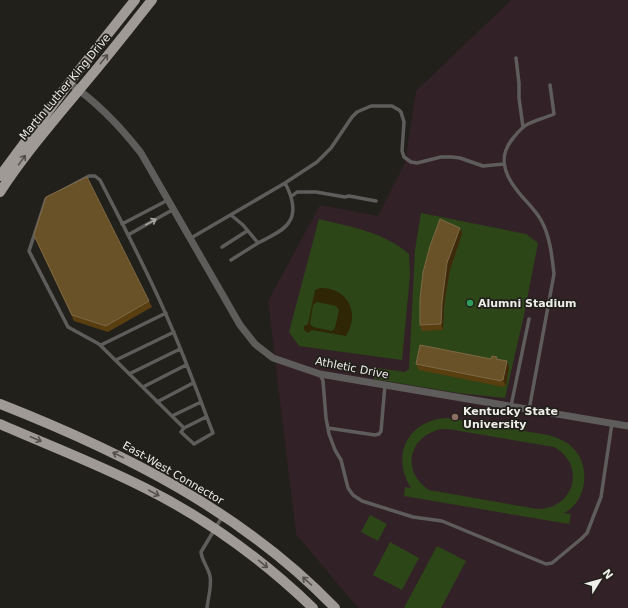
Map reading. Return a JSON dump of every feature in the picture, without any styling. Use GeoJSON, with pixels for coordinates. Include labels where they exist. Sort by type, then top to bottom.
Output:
{"type":"FeatureCollection","features":[{"type":"Feature","properties":{"kind":"main road","name":"Martin Luther King Drive"},"geometry":{"type":"LineString","coordinates":[[0,176],[69,83],[135,0]]}},
{"type":"Feature","properties":{"kind":"main road","name":"Martin Luther King Drive"},"geometry":{"type":"LineString","coordinates":[[0,192],[32,146],[80,90],[152,0]]}},
{"type":"Feature","properties":{"kind":"main road","name":"East-West Connector"},"geometry":{"type":"LineString","coordinates":[[0,404],[60,429],[138,465],[178,487],[223,515],[276,554],[309,582],[335,608]]}},
{"type":"Feature","properties":{"kind":"main road"},"geometry":{"type":"LineString","coordinates":[[0,424],[127,479],[172,502],[214,528],[261,562],[313,608]]}},
{"type":"Feature","properties":{"kind":"street","name":"Athletic Drive"},"geometry":{"type":"LineString","coordinates":[[69,83],[80,90],[107,113],[124,130],[141,153],[240,326],[255,344],[272,358],[320,374],[628,426]]}},
{"type":"Feature","properties":{"kind":"lane"},"geometry":{"type":"LineString","coordinates":[[516,58],[523,128]]}},
{"type":"Feature","properties":{"kind":"lane"},"geometry":{"type":"LineString","coordinates":[[529,410],[554,274],[552,256],[542,222],[516,190],[508,176],[504,164],[504,154],[510,142],[528,124],[554,114],[550,85]]}},
{"type":"Feature","properties":{"kind":"lane"},"geometry":{"type":"LineString","coordinates":[[191,238],[285,183],[317,162],[325,155],[357,112],[374,106],[392,106],[401,112],[404,122],[402,151],[404,157],[411,162],[417,163],[441,156],[460,158],[483,166],[504,164]]}},
{"type":"Feature","properties":{"kind":"lane"},"geometry":{"type":"LineString","coordinates":[[184,428],[101,345],[68,327],[29,251],[46,199],[89,176],[95,176],[100,180],[174,332],[213,433],[194,444],[181,432],[184,428],[206,417]]}},
{"type":"Feature","properties":{"kind":"lane"},"geometry":{"type":"LineString","coordinates":[[231,260],[284,228],[290,222],[292,213],[292,196],[285,183]]}},
{"type":"Feature","properties":{"kind":"lane"},"geometry":{"type":"LineString","coordinates":[[292,196],[297,192],[316,192],[376,201]]}},
{"type":"Feature","properties":{"kind":"lane"},"geometry":{"type":"LineString","coordinates":[[122,224],[169,200]]}},
{"type":"Feature","properties":{"kind":"lane"},"geometry":{"type":"LineString","coordinates":[[128,235],[174,209]]}},
{"type":"Feature","properties":{"kind":"lane"},"geometry":{"type":"LineString","coordinates":[[231,215],[258,243]]}},
{"type":"Feature","properties":{"kind":"lane"},"geometry":{"type":"LineString","coordinates":[[222,247],[247,230]]}},
{"type":"Feature","properties":{"kind":"lane"},"geometry":{"type":"LineString","coordinates":[[101,345],[166,313]]}},
{"type":"Feature","properties":{"kind":"lane"},"geometry":{"type":"LineString","coordinates":[[511,406],[529,319]]}},
{"type":"Feature","properties":{"kind":"lane"},"geometry":{"type":"LineString","coordinates":[[116,360],[174,332]]}},
{"type":"Feature","properties":{"kind":"lane"},"geometry":{"type":"LineString","coordinates":[[129,374],[180,349]]}},
{"type":"Feature","properties":{"kind":"lane"},"geometry":{"type":"LineString","coordinates":[[143,388],[186,365]]}},
{"type":"Feature","properties":{"kind":"lane"},"geometry":{"type":"LineString","coordinates":[[320,374],[323,380],[328,428],[335,450],[341,460],[348,488],[353,495],[362,501],[413,517],[442,521],[546,564],[552,562],[587,533],[602,497],[612,424]]}},
{"type":"Feature","properties":{"kind":"lane"},"geometry":{"type":"LineString","coordinates":[[157,402],[193,383]]}},
{"type":"Feature","properties":{"kind":"lane"},"geometry":{"type":"LineString","coordinates":[[328,428],[375,435],[379,434],[382,431],[385,385]]}},
{"type":"Feature","properties":{"kind":"lane"},"geometry":{"type":"LineString","coordinates":[[172,416],[201,402]]}},
{"type":"Feature","properties":{"kind":"lane"},"geometry":{"type":"LineString","coordinates":[[207,608],[210,575],[202,558],[201,552],[223,515]]}},
{"type":"Feature","properties":{"kind":"shaded area","name":"Kentucky State University"},"geometry":{"type":"Polygon","coordinates":[[[511,0],[628,0],[628,608],[358,608],[296,534],[268,301],[320,205],[378,216],[405,163],[416,91],[511,0]]]}},
{"type":"Feature","properties":{"kind":"green space","name":"Alumni Stadium"},"geometry":{"type":"Polygon","coordinates":[[[421,213],[526,234],[538,243],[524,315],[505,398],[458,393],[374,379],[377,368],[405,372],[409,369],[415,250],[421,213]]]}},
{"type":"Feature","properties":{"kind":"green space"},"geometry":{"type":"Polygon","coordinates":[[[319,219],[378,235],[389,240],[409,254],[410,275],[402,360],[299,346],[289,332],[319,219]]]}},
{"type":"Feature","properties":{"kind":"green space"},"geometry":{"type":"Polygon","coordinates":[[[448,418],[548,435],[560,439],[569,445],[575,450],[580,458],[583,466],[584,484],[577,501],[564,513],[571,514],[569,524],[404,496],[405,487],[411,488],[405,476],[402,463],[403,452],[407,441],[414,432],[423,425],[434,420],[448,418]],[[441,429],[430,433],[421,439],[415,447],[412,455],[414,474],[429,490],[537,509],[550,507],[560,502],[567,495],[572,485],[573,475],[570,464],[564,455],[554,447],[441,429]]]}},
{"type":"Feature","properties":{"kind":"green space"},"geometry":{"type":"Polygon","coordinates":[[[370,515],[387,524],[378,541],[361,532],[370,515]]]}},
{"type":"Feature","properties":{"kind":"green space"},"geometry":{"type":"Polygon","coordinates":[[[390,542],[419,558],[402,590],[373,575],[390,542]]]}},
{"type":"Feature","properties":{"kind":"green space"},"geometry":{"type":"Polygon","coordinates":[[[437,546],[466,561],[441,608],[404,608],[437,546]]]}},
{"type":"Feature","properties":{"kind":"sand"},"geometry":{"type":"Polygon","coordinates":[[[320,288],[338,292],[349,303],[352,319],[346,336],[312,330],[308,333],[304,330],[304,326],[308,324],[315,290],[320,288]],[[317,302],[313,305],[310,324],[313,327],[332,331],[335,328],[339,310],[336,306],[317,302]]]}},
{"type":"Feature","properties":{"kind":"building"},"geometry":{"type":"Polygon","coordinates":[[[87,177],[149,301],[106,326],[72,315],[34,235],[46,197],[87,177]]]}},
{"type":"Feature","properties":{"kind":"building"},"geometry":{"type":"Polygon","coordinates":[[[440,219],[460,228],[447,263],[441,324],[420,325],[420,299],[423,272],[430,246],[440,219]]]}},
{"type":"Feature","properties":{"kind":"building"},"geometry":{"type":"Polygon","coordinates":[[[420,345],[491,359],[492,356],[497,357],[496,359],[507,361],[503,380],[501,379],[501,381],[416,364],[420,345]]]}},
{"type":"Feature","properties":{"kind":"place","name":"Alumni Stadium"},"geometry":{"type":"Point","coordinates":[470,303]}},
{"type":"Feature","properties":{"kind":"place","name":"Kentucky State University"},"geometry":{"type":"Point","coordinates":[455,417]}}]}
